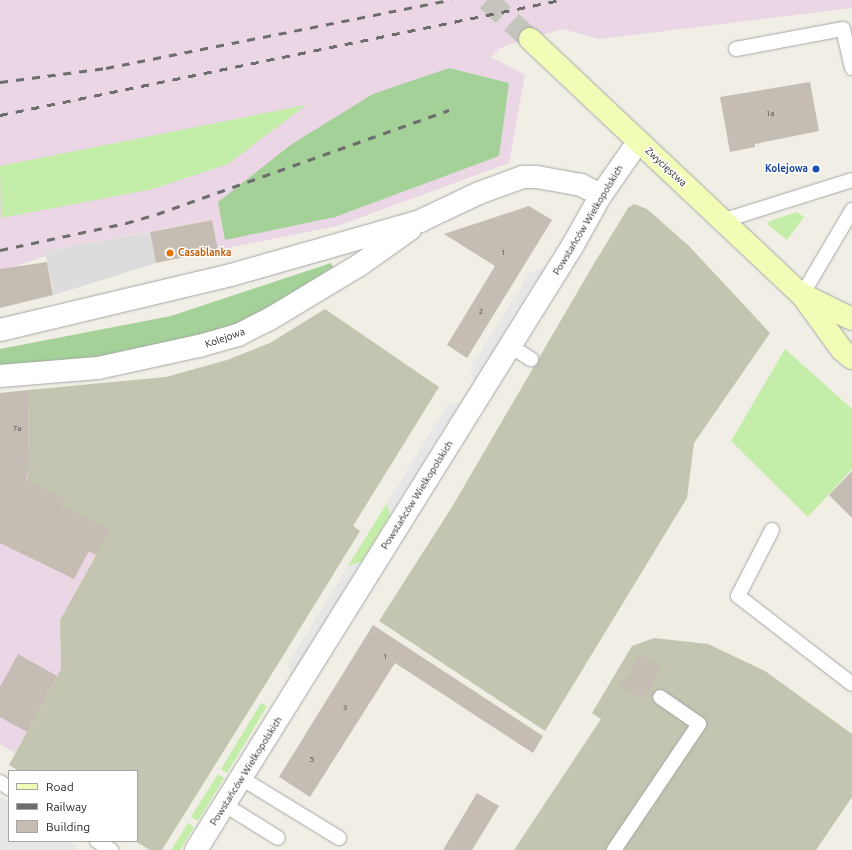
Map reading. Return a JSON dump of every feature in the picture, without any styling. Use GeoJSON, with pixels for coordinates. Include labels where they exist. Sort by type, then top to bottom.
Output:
{"type":"FeatureCollection","features":[{"type":"Feature","properties":{"kind":"street","name":"Zwycięstwa"},"geometry":{"type":"LineString","coordinates":[[530,39],[802,295],[842,350],[852,358]]}},
{"type":"Feature","properties":{"kind":"street","name":"Powstańców Wielkopolskich"},"geometry":{"type":"LineString","coordinates":[[196,850],[510,346],[602,194],[638,142]]}},
{"type":"Feature","properties":{"kind":"street","name":"Kolejowa"},"geometry":{"type":"LineString","coordinates":[[0,330],[231,275],[420,221],[479,193],[523,177],[537,177],[581,185],[602,194]]}},
{"type":"Feature","properties":{"kind":"street","name":"Kolejowa"},"geometry":{"type":"LineString","coordinates":[[0,376],[98,368],[199,346],[238,335],[268,320],[358,266],[420,221]]}},
{"type":"Feature","properties":{"kind":"street","name":"Zwycięstwa"},"geometry":{"type":"LineString","coordinates":[[802,295],[852,319]]}},
{"type":"Feature","properties":{"kind":"lane"},"geometry":{"type":"LineString","coordinates":[[736,49],[843,30],[852,68]]}},
{"type":"Feature","properties":{"kind":"lane"},"geometry":{"type":"LineString","coordinates":[[722,221],[852,180]]}},
{"type":"Feature","properties":{"kind":"lane"},"geometry":{"type":"LineString","coordinates":[[802,295],[852,210]]}},
{"type":"Feature","properties":{"kind":"lane"},"geometry":{"type":"LineString","coordinates":[[510,346],[531,359]]}},
{"type":"Feature","properties":{"kind":"lane"},"geometry":{"type":"LineString","coordinates":[[772,530],[738,596],[852,684]]}},
{"type":"Feature","properties":{"kind":"lane"},"geometry":{"type":"LineString","coordinates":[[614,850],[699,724],[660,697]]}},
{"type":"Feature","properties":{"kind":"lane"},"geometry":{"type":"LineString","coordinates":[[241,778],[339,838]]}},
{"type":"Feature","properties":{"kind":"lane"},"geometry":{"type":"LineString","coordinates":[[225,805],[278,838]]}},
{"type":"Feature","properties":{"kind":"lane"},"geometry":{"type":"LineString","coordinates":[[99,842],[111,850]]}},
{"type":"Feature","properties":{"kind":"shaded area"},"geometry":{"type":"Polygon","coordinates":[[[0,0],[852,0],[852,8],[600,39],[562,29],[508,45],[500,48],[491,57],[525,75],[509,163],[337,226],[218,250],[211,220],[45,251],[46,256],[0,271],[0,0]]]}},
{"type":"Feature","properties":{"kind":"shaded area"},"geometry":{"type":"Polygon","coordinates":[[[634,204],[647,209],[689,246],[770,333],[694,443],[687,498],[545,731],[379,621],[452,507],[628,208],[634,204]]]}},
{"type":"Feature","properties":{"kind":"shaded area"},"geometry":{"type":"Polygon","coordinates":[[[150,232],[156,263],[54,295],[45,251],[150,232]]]}},
{"type":"Feature","properties":{"kind":"shaded area"},"geometry":{"type":"Polygon","coordinates":[[[544,268],[474,381],[470,369],[530,272],[544,268]]]}},
{"type":"Feature","properties":{"kind":"shaded area"},"geometry":{"type":"Polygon","coordinates":[[[325,309],[439,387],[353,526],[360,531],[162,850],[150,850],[137,842],[138,842],[138,770],[17,770],[9,765],[61,669],[60,620],[96,555],[19,515],[29,469],[28,390],[166,377],[227,360],[270,343],[325,309]]]}},
{"type":"Feature","properties":{"kind":"shaded area"},"geometry":{"type":"Polygon","coordinates":[[[461,401],[390,515],[387,503],[448,404],[461,401]]]}},
{"type":"Feature","properties":{"kind":"shaded area"},"geometry":{"type":"Polygon","coordinates":[[[0,505],[96,554],[60,620],[61,669],[15,753],[0,744],[0,505]]]}},
{"type":"Feature","properties":{"kind":"shaded area"},"geometry":{"type":"Polygon","coordinates":[[[361,562],[291,676],[288,663],[348,566],[361,562]]]}},
{"type":"Feature","properties":{"kind":"shaded area"},"geometry":{"type":"Polygon","coordinates":[[[654,638],[708,644],[765,671],[852,734],[852,797],[816,850],[514,850],[601,719],[592,713],[632,646],[654,638]]]}},
{"type":"Feature","properties":{"kind":"shaded area"},"geometry":{"type":"Polygon","coordinates":[[[0,796],[8,801],[8,842],[71,842],[77,846],[75,850],[0,850],[0,796]]]}},
{"type":"Feature","properties":{"kind":"green space"},"geometry":{"type":"Polygon","coordinates":[[[449,68],[509,83],[499,156],[335,217],[225,240],[218,202],[292,144],[373,94],[449,68]]]}},
{"type":"Feature","properties":{"kind":"green space"},"geometry":{"type":"Polygon","coordinates":[[[306,105],[228,164],[153,189],[1,218],[0,166],[306,105]]]}},
{"type":"Feature","properties":{"kind":"green space"},"geometry":{"type":"Polygon","coordinates":[[[797,212],[804,217],[787,240],[767,224],[770,221],[797,212]]]}},
{"type":"Feature","properties":{"kind":"green space"},"geometry":{"type":"Polygon","coordinates":[[[331,263],[333,267],[250,319],[206,333],[88,361],[0,368],[0,349],[171,316],[331,263]]]}},
{"type":"Feature","properties":{"kind":"green space"},"geometry":{"type":"Polygon","coordinates":[[[785,349],[852,409],[852,469],[808,517],[731,441],[785,349]]]}},
{"type":"Feature","properties":{"kind":"green space"},"geometry":{"type":"Polygon","coordinates":[[[387,503],[390,515],[361,562],[348,566],[387,503]]]}},
{"type":"Feature","properties":{"kind":"green space"},"geometry":{"type":"Polygon","coordinates":[[[261,703],[267,706],[227,773],[221,769],[261,703]]]}},
{"type":"Feature","properties":{"kind":"green space"},"geometry":{"type":"Polygon","coordinates":[[[218,774],[224,778],[198,821],[191,817],[218,774]]]}},
{"type":"Feature","properties":{"kind":"green space"},"geometry":{"type":"Polygon","coordinates":[[[188,823],[194,827],[180,850],[171,850],[188,823]]]}},
{"type":"Feature","properties":{"kind":"building"},"geometry":{"type":"Polygon","coordinates":[[[810,82],[819,131],[755,144],[755,147],[730,152],[720,97],[810,82]]]}},
{"type":"Feature","properties":{"kind":"building"},"geometry":{"type":"Polygon","coordinates":[[[529,206],[552,220],[467,358],[447,345],[495,266],[444,234],[529,206]]]}},
{"type":"Feature","properties":{"kind":"building"},"geometry":{"type":"Polygon","coordinates":[[[212,220],[218,250],[156,263],[150,232],[212,220]]]}},
{"type":"Feature","properties":{"kind":"building"},"geometry":{"type":"Polygon","coordinates":[[[47,262],[53,295],[0,308],[0,269],[47,262]]]}},
{"type":"Feature","properties":{"kind":"building"},"geometry":{"type":"Polygon","coordinates":[[[28,390],[29,469],[26,480],[66,500],[62,506],[110,531],[96,554],[89,551],[74,579],[0,543],[0,393],[28,390]]]}},
{"type":"Feature","properties":{"kind":"building"},"geometry":{"type":"Polygon","coordinates":[[[852,471],[852,518],[829,495],[852,471]]]}},
{"type":"Feature","properties":{"kind":"building"},"geometry":{"type":"Polygon","coordinates":[[[373,625],[543,736],[533,753],[395,663],[310,797],[279,777],[373,625]]]}},
{"type":"Feature","properties":{"kind":"building"},"geometry":{"type":"Polygon","coordinates":[[[18,654],[57,676],[27,732],[0,717],[0,687],[18,654]]]}},
{"type":"Feature","properties":{"kind":"building"},"geometry":{"type":"Polygon","coordinates":[[[639,654],[661,667],[643,699],[620,686],[639,654]]]}},
{"type":"Feature","properties":{"kind":"building"},"geometry":{"type":"Polygon","coordinates":[[[477,793],[499,806],[472,850],[443,850],[477,793]]]}},
{"type":"Feature","properties":{"kind":"tunnel"},"geometry":{"type":"LineString","coordinates":[[487,0],[530,39]]}},
{"type":"Feature","properties":{"kind":"railway"},"geometry":{"type":"LineString","coordinates":[[0,82],[106,68],[451,0]]}},
{"type":"Feature","properties":{"kind":"railway"},"geometry":{"type":"LineString","coordinates":[[0,115],[560,0]]}},
{"type":"Feature","properties":{"kind":"railway"},"geometry":{"type":"LineString","coordinates":[[0,250],[126,223],[157,214],[449,110]]}},
{"type":"Feature","properties":{"kind":"place","name":"Kolejowa"},"geometry":{"type":"Point","coordinates":[816,169]}},
{"type":"Feature","properties":{"kind":"place","name":"Casablanka"},"geometry":{"type":"Point","coordinates":[170,253]}}]}
